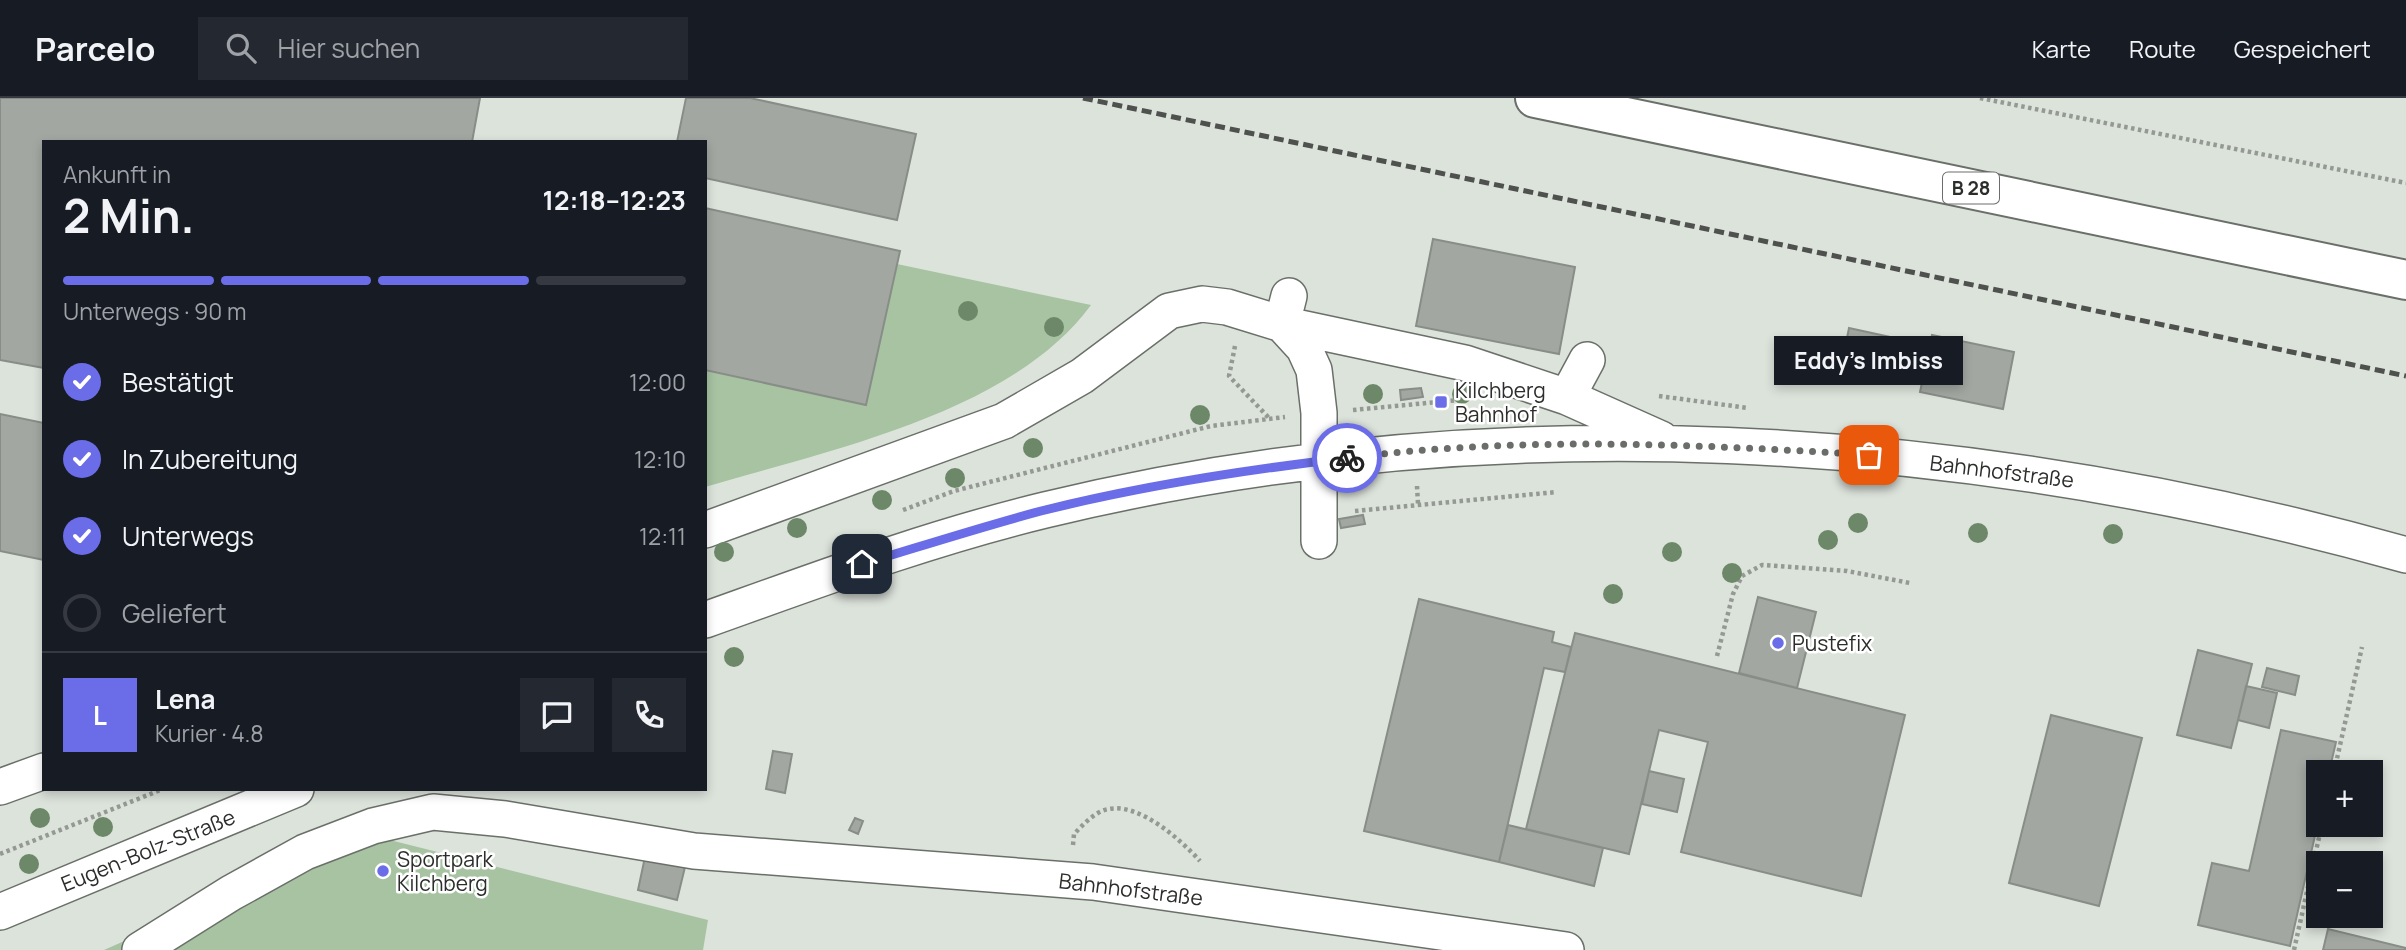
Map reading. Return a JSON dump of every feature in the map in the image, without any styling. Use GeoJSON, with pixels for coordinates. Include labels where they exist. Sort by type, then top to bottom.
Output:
{"type":"FeatureCollection","features":[{"type":"Feature","properties":{"kind":"main road","name":"B 28"},"geometry":{"type":"LineString","coordinates":[[1535,98],[2406,280]]}},
{"type":"Feature","properties":{"kind":"street"},"geometry":{"type":"LineString","coordinates":[[707,529],[1004,421],[1083,376],[1169,311],[1202,304],[1242,311],[1286,310],[1465,363],[1567,397],[1675,445]]}},
{"type":"Feature","properties":{"kind":"street"},"geometry":{"type":"LineString","coordinates":[[1286,310],[1314,370],[1319,414],[1319,528]]}},
{"type":"Feature","properties":{"kind":"street"},"geometry":{"type":"LineString","coordinates":[[1567,397],[1587,360]]}},
{"type":"Feature","properties":{"kind":"street","name":"Bahnhofstraße"},"geometry":{"type":"LineString","coordinates":[[707,619],[849,569],[983,527],[1172,483],[1319,461],[1414,451],[1533,445],[1675,445],[1869,455],[2025,472],[2185,500],[2300,526],[2406,555]]}},
{"type":"Feature","properties":{"kind":"street"},"geometry":{"type":"LineString","coordinates":[[1,785],[42,772]]}},
{"type":"Feature","properties":{"kind":"street","name":"Eugen-Bolz-Straße"},"geometry":{"type":"LineString","coordinates":[[0,912],[291,791]]}},
{"type":"Feature","properties":{"kind":"street","name":"Bahnhofstraße"},"geometry":{"type":"LineString","coordinates":[[140,950],[231,893],[305,852],[373,826],[433,812],[505,819],[694,850],[1093,883],[1566,950]]}},
{"type":"Feature","properties":{"kind":"path"},"geometry":{"type":"LineString","coordinates":[[1980,98],[2406,183]]}},
{"type":"Feature","properties":{"kind":"path"},"geometry":{"type":"LineString","coordinates":[[1242,311],[1229,376],[1270,419]]}},
{"type":"Feature","properties":{"kind":"path"},"geometry":{"type":"LineString","coordinates":[[1319,528],[1557,492]]}},
{"type":"Feature","properties":{"kind":"path"},"geometry":{"type":"LineString","coordinates":[[1717,656],[1733,594],[1742,576],[1762,565],[1847,571],[1910,583]]}},
{"type":"Feature","properties":{"kind":"path"},"geometry":{"type":"LineString","coordinates":[[2337,760],[2362,647]]}},
{"type":"Feature","properties":{"kind":"path"},"geometry":{"type":"LineString","coordinates":[[0,854],[158,791]]}},
{"type":"Feature","properties":{"kind":"path"},"geometry":{"type":"LineString","coordinates":[[1093,883],[1073,846],[1074,834],[1088,820],[1109,809],[1138,813],[1160,825],[1205,867]]}},
{"type":"Feature","properties":{"kind":"path"},"geometry":{"type":"LineString","coordinates":[[2294,950],[2319,837]]}},
{"type":"Feature","properties":{"kind":"green space"},"geometry":{"type":"Polygon","coordinates":[[[897,264],[1091,305],[1057,342],[1015,374],[967,400],[915,423],[861,442],[707,486],[707,370],[866,405],[897,264]]]}},
{"type":"Feature","properties":{"kind":"green space","name":"Sportpark Kilchberg"},"geometry":{"type":"Polygon","coordinates":[[[366,834],[708,920],[703,950],[104,950],[366,834]]]}},
{"type":"Feature","properties":{"kind":"building"},"geometry":{"type":"Polygon","coordinates":[[[0,98],[480,98],[472,140],[42,140],[42,368],[0,360],[0,98]]]}},
{"type":"Feature","properties":{"kind":"building"},"geometry":{"type":"Polygon","coordinates":[[[686,98],[750,98],[916,134],[897,220],[707,178],[707,140],[677,140],[686,98]]]}},
{"type":"Feature","properties":{"kind":"building"},"geometry":{"type":"Polygon","coordinates":[[[707,208],[900,251],[866,405],[707,370],[707,208]]]}},
{"type":"Feature","properties":{"kind":"building"},"geometry":{"type":"Polygon","coordinates":[[[1433,239],[1575,267],[1559,354],[1416,326],[1433,239]]]}},
{"type":"Feature","properties":{"kind":"building"},"geometry":{"type":"Polygon","coordinates":[[[1849,328],[1895,338],[1890,367],[1843,358],[1849,328]]]}},
{"type":"Feature","properties":{"kind":"building"},"geometry":{"type":"Polygon","coordinates":[[[1932,335],[2014,352],[2003,409],[1920,392],[1932,335]]]}},
{"type":"Feature","properties":{"kind":"building"},"geometry":{"type":"Polygon","coordinates":[[[1421,388],[1423,397],[1401,400],[1400,390],[1421,388]]]}},
{"type":"Feature","properties":{"kind":"building"},"geometry":{"type":"Polygon","coordinates":[[[0,414],[42,423],[42,560],[0,551],[0,414]]]}},
{"type":"Feature","properties":{"kind":"building"},"geometry":{"type":"Polygon","coordinates":[[[1363,515],[1365,524],[1341,528],[1339,519],[1363,515]]]}},
{"type":"Feature","properties":{"kind":"building","name":"Pustefix"},"geometry":{"type":"Polygon","coordinates":[[[1758,597],[1816,612],[1797,688],[1739,673],[1758,597]]]}},
{"type":"Feature","properties":{"kind":"building"},"geometry":{"type":"Polygon","coordinates":[[[1419,599],[1554,632],[1552,642],[1571,647],[1565,672],[1544,668],[1499,862],[1364,831],[1419,599]]]}},
{"type":"Feature","properties":{"kind":"building"},"geometry":{"type":"Polygon","coordinates":[[[1575,633],[1905,715],[1861,896],[1681,852],[1708,742],[1659,730],[1629,854],[1526,829],[1575,633]]]}},
{"type":"Feature","properties":{"kind":"building"},"geometry":{"type":"Polygon","coordinates":[[[2198,650],[2252,664],[2231,748],[2177,735],[2198,650]]]}},
{"type":"Feature","properties":{"kind":"building"},"geometry":{"type":"Polygon","coordinates":[[[2267,668],[2299,676],[2295,695],[2262,687],[2267,668]]]}},
{"type":"Feature","properties":{"kind":"building"},"geometry":{"type":"Polygon","coordinates":[[[2246,686],[2277,693],[2269,728],[2238,720],[2246,686]]]}},
{"type":"Feature","properties":{"kind":"building"},"geometry":{"type":"Polygon","coordinates":[[[2051,715],[2142,738],[2099,906],[2009,883],[2051,715]]]}},
{"type":"Feature","properties":{"kind":"building"},"geometry":{"type":"Polygon","coordinates":[[[2281,730],[2336,742],[2332,760],[2306,760],[2306,837],[2315,837],[2312,851],[2306,851],[2306,875],[2290,946],[2198,925],[2212,863],[2249,871],[2281,730]]]}},
{"type":"Feature","properties":{"kind":"building"},"geometry":{"type":"Polygon","coordinates":[[[773,751],[792,754],[785,793],[766,789],[773,751]]]}},
{"type":"Feature","properties":{"kind":"building"},"geometry":{"type":"Polygon","coordinates":[[[1649,771],[1684,779],[1677,812],[1642,804],[1649,771]]]}},
{"type":"Feature","properties":{"kind":"building"},"geometry":{"type":"Polygon","coordinates":[[[855,818],[863,821],[858,834],[849,830],[855,818]]]}},
{"type":"Feature","properties":{"kind":"building"},"geometry":{"type":"Polygon","coordinates":[[[1508,825],[1603,848],[1594,886],[1499,862],[1508,825]]]}},
{"type":"Feature","properties":{"kind":"building"},"geometry":{"type":"Polygon","coordinates":[[[645,857],[685,867],[677,900],[638,890],[645,857]]]}},
{"type":"Feature","properties":{"kind":"building"},"geometry":{"type":"Polygon","coordinates":[[[2328,929],[2406,948],[2406,950],[2323,950],[2328,929]]]}},
{"type":"Feature","properties":{"kind":"railway"},"geometry":{"type":"LineString","coordinates":[[1083,98],[2406,376]]}},
{"type":"Feature","properties":{"kind":"way so far"},"geometry":{"type":"LineString","coordinates":[[1347,458],[1414,451],[1616,444],[1701,445],[1869,455]]}},
{"type":"Feature","properties":{"kind":"place","name":"Kilchberg Bahnhof"},"geometry":{"type":"Point","coordinates":[1441,402]}},
{"type":"Feature","properties":{"kind":"place","name":"Eddy's Imbiss"},"geometry":{"type":"Point","coordinates":[1869,455]}},
{"type":"Feature","properties":{"kind":"place","name":"Pustefix"},"geometry":{"type":"Point","coordinates":[1778,643]}},
{"type":"Feature","properties":{"kind":"place","name":"Sportpark Kilchberg"},"geometry":{"type":"Point","coordinates":[383,871]}},
{"type":"Feature","properties":{"kind":"route"},"geometry":{"type":"LineString","coordinates":[[862,564],[983,527],[1109,496],[1172,483],[1347,458]]}}]}
